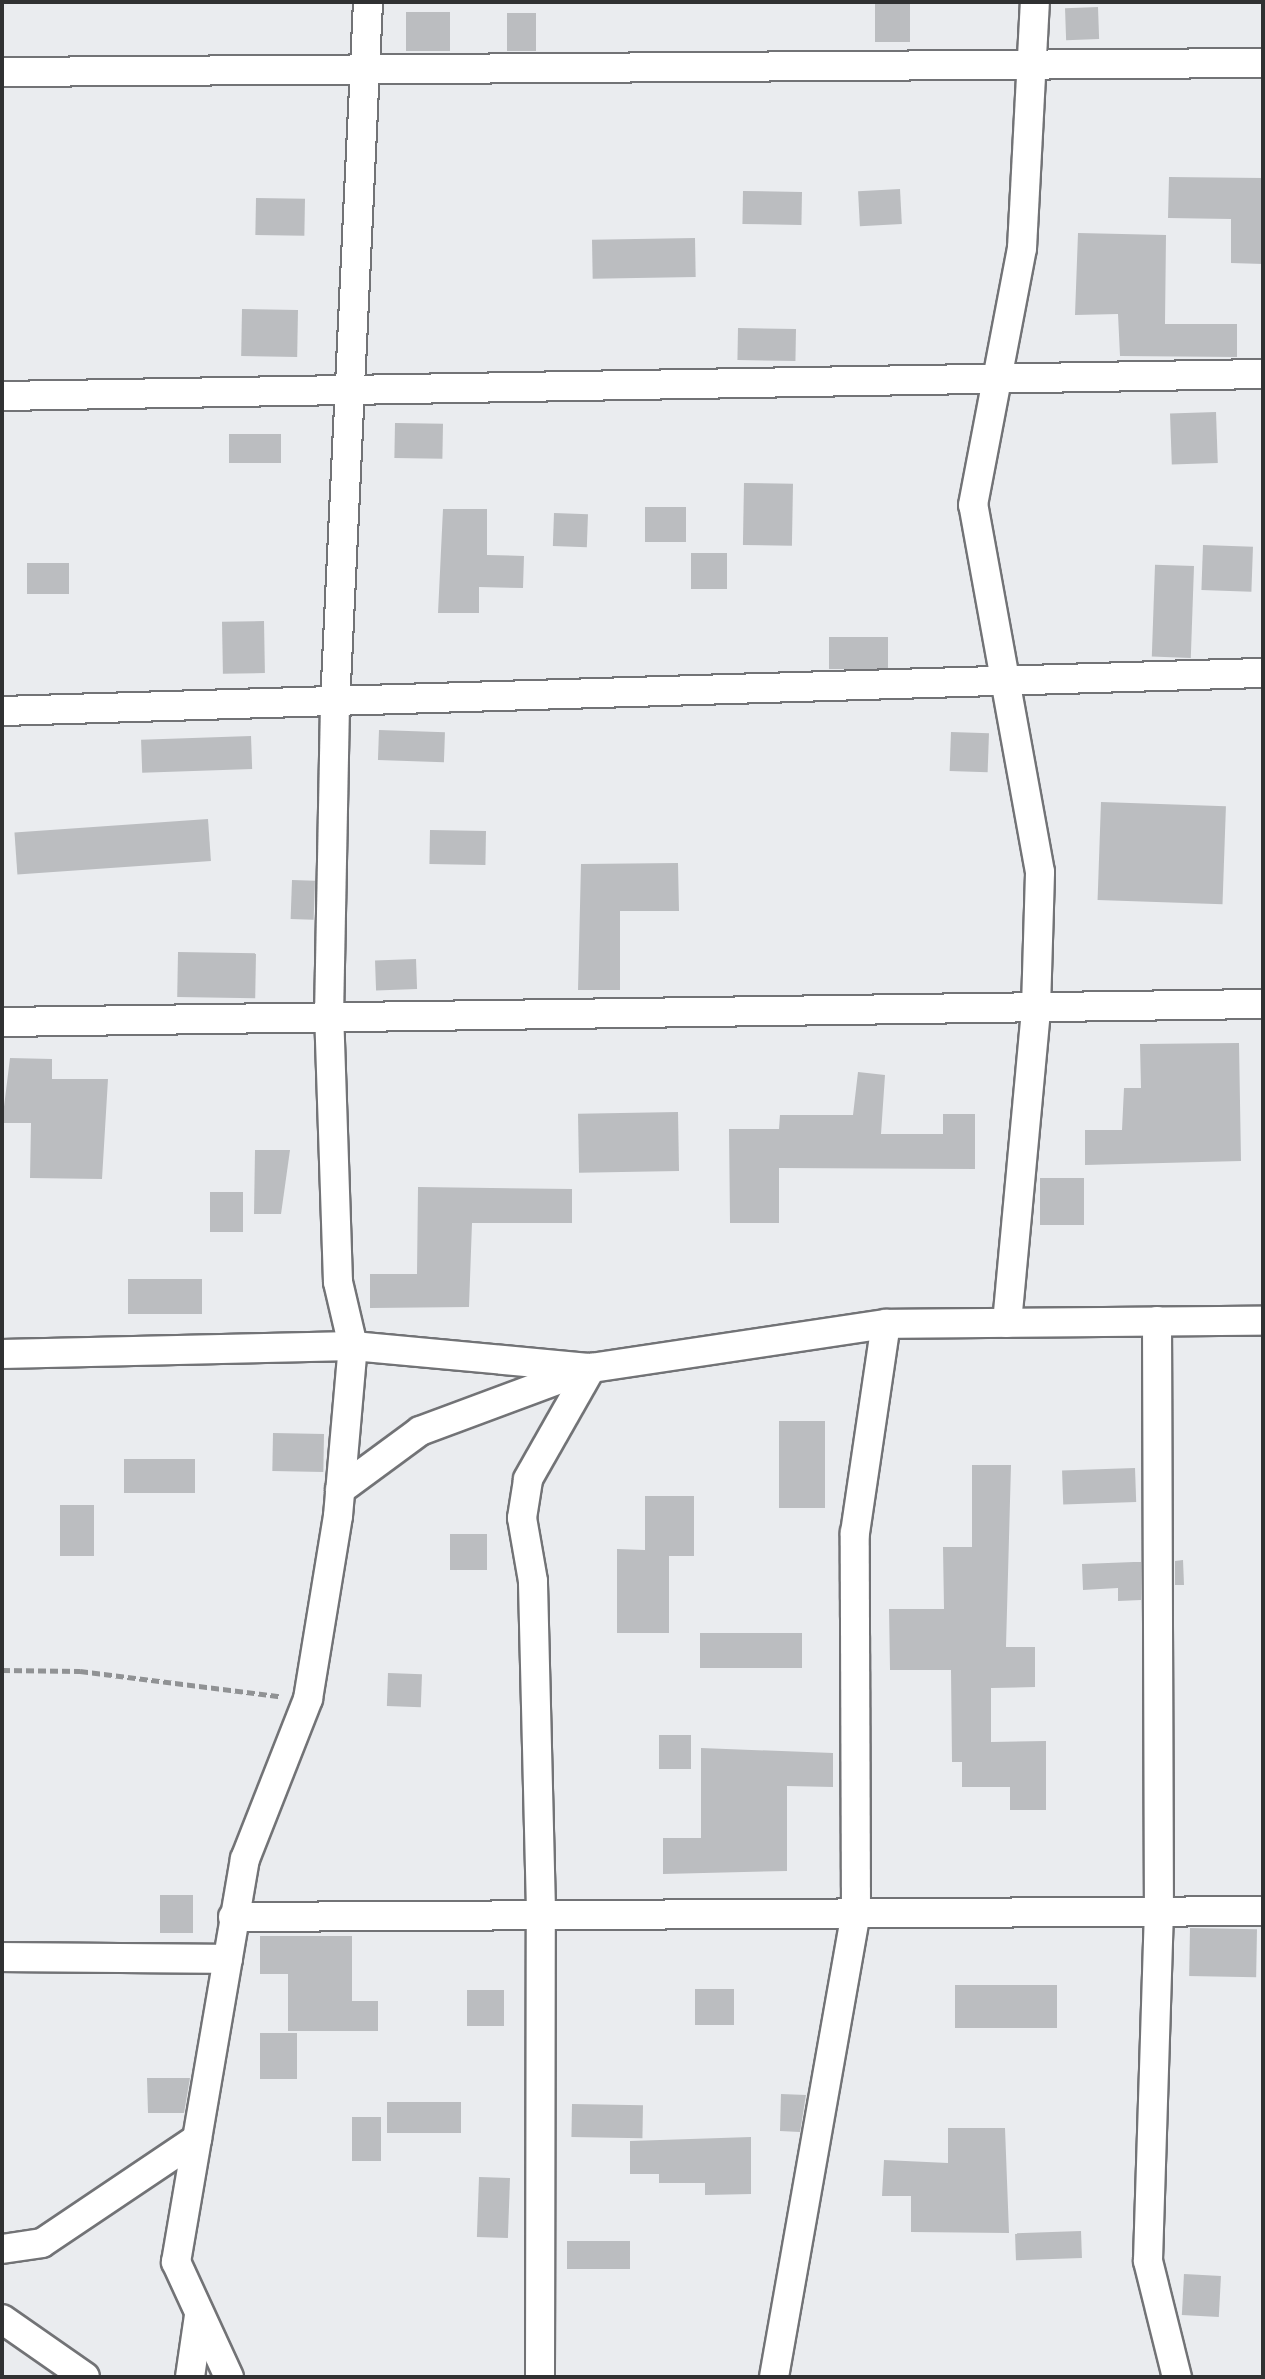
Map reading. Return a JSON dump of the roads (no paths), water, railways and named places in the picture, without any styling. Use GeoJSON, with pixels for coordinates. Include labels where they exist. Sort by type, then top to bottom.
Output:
{"type":"FeatureCollection","features":[{"type":"Feature","properties":{"kind":"street"},"geometry":{"type":"LineString","coordinates":[[229,2377],[176,2262],[245,1859],[308,1699],[340,1490],[353,1346],[338,1282],[329,1017],[335,705],[368,70],[368,2]]}},
{"type":"Feature","properties":{"kind":"street"},"geometry":{"type":"LineString","coordinates":[[1007,1323],[1036,1008],[1040,872],[973,505],[1022,248],[1035,2]]}},
{"type":"Feature","properties":{"kind":"street"},"geometry":{"type":"LineString","coordinates":[[2,72],[1263,63]]}},
{"type":"Feature","properties":{"kind":"street"},"geometry":{"type":"LineString","coordinates":[[2,396],[1263,374]]}},
{"type":"Feature","properties":{"kind":"street"},"geometry":{"type":"LineString","coordinates":[[2,711],[335,705],[1263,673]]}},
{"type":"Feature","properties":{"kind":"street"},"geometry":{"type":"LineString","coordinates":[[2,1022],[1263,1004]]}},
{"type":"Feature","properties":{"kind":"street"},"geometry":{"type":"LineString","coordinates":[[1157,1321],[1159,1910],[1148,2261],[1177,2377]]}},
{"type":"Feature","properties":{"kind":"street"},"geometry":{"type":"LineString","coordinates":[[340,1490],[420,1431],[591,1368],[886,1324],[1263,1321]]}},
{"type":"Feature","properties":{"kind":"street"},"geometry":{"type":"LineString","coordinates":[[774,2377],[856,1912],[855,1533],[886,1324]]}},
{"type":"Feature","properties":{"kind":"street"},"geometry":{"type":"LineString","coordinates":[[2,1354],[353,1346],[591,1368]]}},
{"type":"Feature","properties":{"kind":"street"},"geometry":{"type":"LineString","coordinates":[[540,2377],[541,1911],[533,1581],[522,1518],[528,1479],[591,1368]]}},
{"type":"Feature","properties":{"kind":"street"},"geometry":{"type":"LineString","coordinates":[[233,1917],[541,1911],[1263,1911]]}},
{"type":"Feature","properties":{"kind":"street"},"geometry":{"type":"LineString","coordinates":[[2,1957],[228,1959]]}},
{"type":"Feature","properties":{"kind":"street"},"geometry":{"type":"LineString","coordinates":[[2,2249],[42,2243],[197,2139]]}},
{"type":"Feature","properties":{"kind":"street"},"geometry":{"type":"LineString","coordinates":[[190,2377],[199,2314]]}},
{"type":"Feature","properties":{"kind":"street"},"geometry":{"type":"LineString","coordinates":[[2,2319],[85,2377]]}}]}
